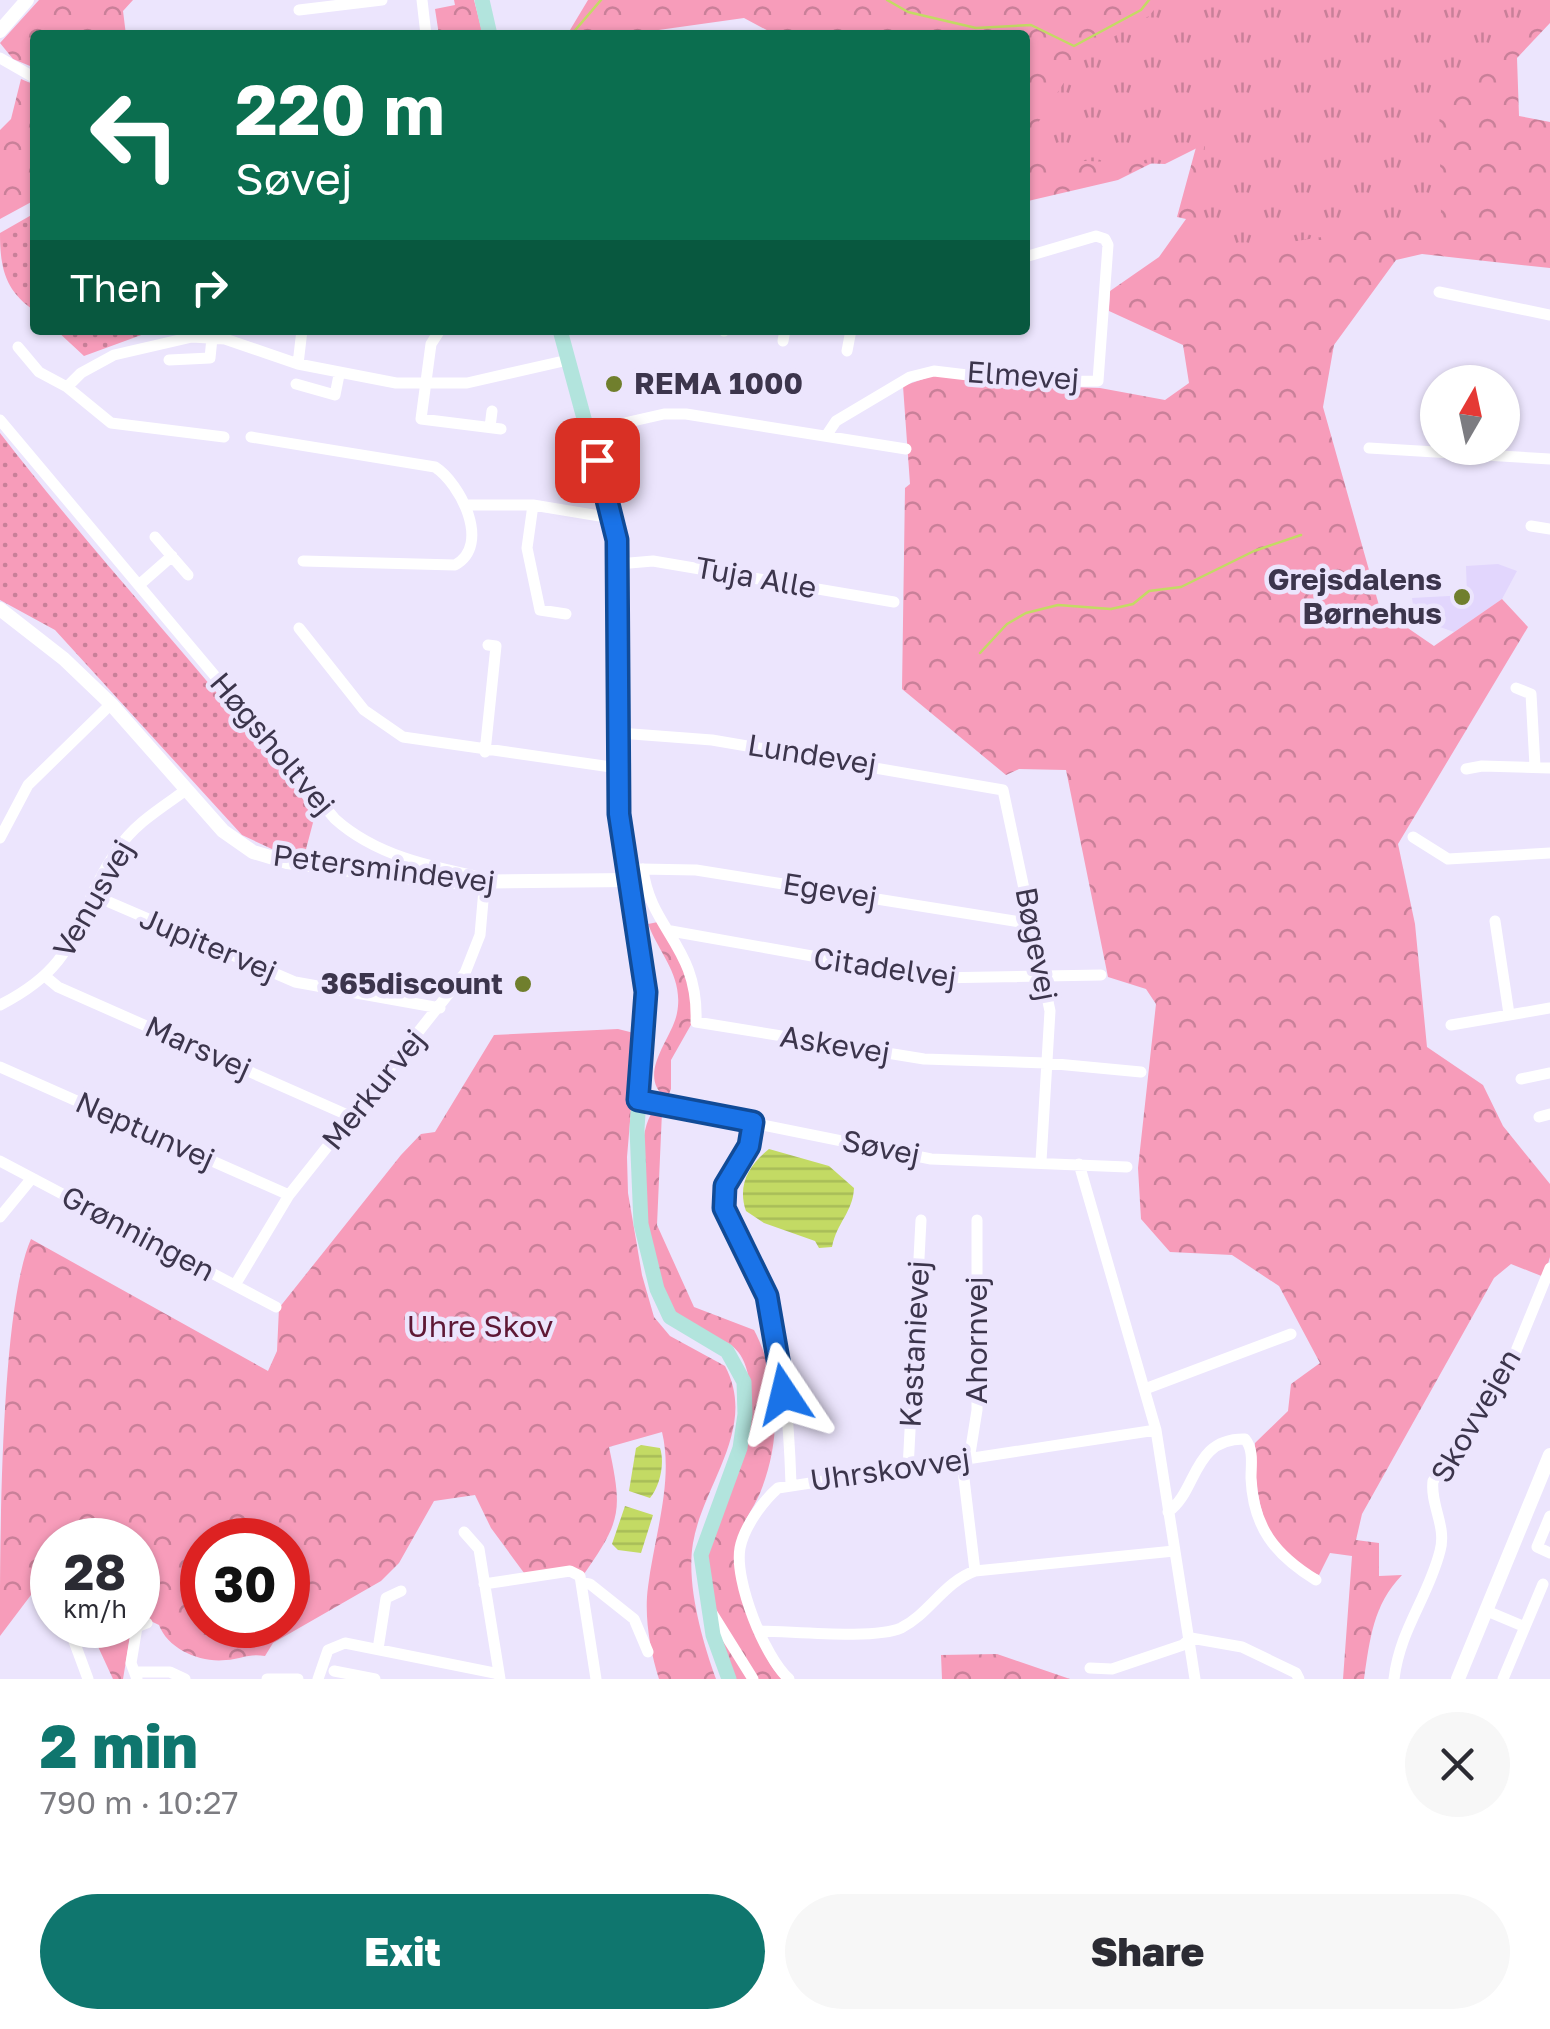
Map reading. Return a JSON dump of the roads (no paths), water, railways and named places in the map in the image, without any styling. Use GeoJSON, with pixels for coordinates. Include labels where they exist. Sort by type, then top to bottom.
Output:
{"type":"FeatureCollection","features":[{"type":"Feature","properties":{"kind":"main road"},"geometry":{"type":"LineString","coordinates":[[482,0],[489,30]]}},
{"type":"Feature","properties":{"kind":"main road"},"geometry":{"type":"LineString","coordinates":[[561,335],[612,518],[618,564],[618,768],[627,876],[646,992],[638,1100],[641,1224],[662,1303],[678,1325],[733,1357],[744,1382],[740,1448],[702,1545],[707,1606],[728,1679]]}},
{"type":"Feature","properties":{"kind":"street"},"geometry":{"type":"LineString","coordinates":[[0,31],[27,0]]}},
{"type":"Feature","properties":{"kind":"street"},"geometry":{"type":"LineString","coordinates":[[299,10],[382,0]]}},
{"type":"Feature","properties":{"kind":"street"},"geometry":{"type":"LineString","coordinates":[[422,0],[425,30]]}},
{"type":"Feature","properties":{"kind":"street"},"geometry":{"type":"LineString","coordinates":[[0,58],[30,75]]}},
{"type":"Feature","properties":{"kind":"street","name":"Elmevej"},"geometry":{"type":"LineString","coordinates":[[826,436],[836,421],[910,377],[934,371],[1028,382],[1098,381],[1108,246],[1096,236],[1030,256]]}},
{"type":"Feature","properties":{"kind":"street"},"geometry":{"type":"LineString","coordinates":[[1438,292],[1550,315]]}},
{"type":"Feature","properties":{"kind":"street"},"geometry":{"type":"LineString","coordinates":[[298,364],[301,335]]}},
{"type":"Feature","properties":{"kind":"street"},"geometry":{"type":"LineString","coordinates":[[437,335],[431,344],[421,419],[495,428],[492,411]]}},
{"type":"Feature","properties":{"kind":"street"},"geometry":{"type":"LineString","coordinates":[[847,351],[850,335]]}},
{"type":"Feature","properties":{"kind":"street"},"geometry":{"type":"LineString","coordinates":[[169,360],[210,358],[212,338]]}},
{"type":"Feature","properties":{"kind":"street"},"geometry":{"type":"LineString","coordinates":[[67,387],[81,373],[114,354],[172,340],[212,338],[246,344],[340,375],[425,384],[500,378],[568,360]]}},
{"type":"Feature","properties":{"kind":"street"},"geometry":{"type":"LineString","coordinates":[[18,347],[39,372],[67,387],[112,423],[224,438]]}},
{"type":"Feature","properties":{"kind":"street"},"geometry":{"type":"LineString","coordinates":[[296,384],[335,395],[340,375]]}},
{"type":"Feature","properties":{"kind":"street"},"geometry":{"type":"LineString","coordinates":[[589,431],[664,414],[686,414],[906,450]]}},
{"type":"Feature","properties":{"kind":"street","name":"Høgsholtvej"},"geometry":{"type":"LineString","coordinates":[[0,420],[334,819],[367,844],[485,878],[484,884]]}},
{"type":"Feature","properties":{"kind":"street"},"geometry":{"type":"LineString","coordinates":[[252,438],[435,466],[458,486],[466,505],[468,553],[455,565],[302,561]]}},
{"type":"Feature","properties":{"kind":"street"},"geometry":{"type":"LineString","coordinates":[[1369,448],[1550,459]]}},
{"type":"Feature","properties":{"kind":"street"},"geometry":{"type":"LineString","coordinates":[[466,505],[532,505],[612,518]]}},
{"type":"Feature","properties":{"kind":"street"},"geometry":{"type":"LineString","coordinates":[[532,505],[527,548],[540,610],[566,614]]}},
{"type":"Feature","properties":{"kind":"street"},"geometry":{"type":"LineString","coordinates":[[1530,526],[1550,529]]}},
{"type":"Feature","properties":{"kind":"street"},"geometry":{"type":"LineString","coordinates":[[155,537],[188,575]]}},
{"type":"Feature","properties":{"kind":"street"},"geometry":{"type":"LineString","coordinates":[[140,584],[172,556]]}},
{"type":"Feature","properties":{"kind":"street","name":"Tuja Alle"},"geometry":{"type":"LineString","coordinates":[[618,564],[653,561],[894,602]]}},
{"type":"Feature","properties":{"kind":"street","name":"Petersmindevej"},"geometry":{"type":"LineString","coordinates":[[0,609],[40,638],[111,704],[223,831],[269,858],[484,884],[627,876]]}},
{"type":"Feature","properties":{"kind":"street"},"geometry":{"type":"LineString","coordinates":[[299,628],[364,710],[393,732],[414,741],[618,768]]}},
{"type":"Feature","properties":{"kind":"street"},"geometry":{"type":"LineString","coordinates":[[485,752],[496,646],[488,644]]}},
{"type":"Feature","properties":{"kind":"street"},"geometry":{"type":"LineString","coordinates":[[1516,688],[1530,694],[1535,766]]}},
{"type":"Feature","properties":{"kind":"street"},"geometry":{"type":"LineString","coordinates":[[0,838],[6,812],[28,784],[111,704]]}},
{"type":"Feature","properties":{"kind":"street","name":"Lundevej"},"geometry":{"type":"LineString","coordinates":[[619,733],[712,740],[1003,790]]}},
{"type":"Feature","properties":{"kind":"street"},"geometry":{"type":"LineString","coordinates":[[1466,770],[1550,768]]}},
{"type":"Feature","properties":{"kind":"street","name":"Venusvej"},"geometry":{"type":"LineString","coordinates":[[0,1005],[46,977],[76,939],[125,838],[186,790]]}},
{"type":"Feature","properties":{"kind":"street","name":"Bøgevej"},"geometry":{"type":"LineString","coordinates":[[1003,790],[1050,1012],[1041,1161]]}},
{"type":"Feature","properties":{"kind":"street"},"geometry":{"type":"LineString","coordinates":[[1413,837],[1448,860],[1550,853]]}},
{"type":"Feature","properties":{"kind":"street","name":"Egevej"},"geometry":{"type":"LineString","coordinates":[[627,876],[643,869],[696,870],[1034,924]]}},
{"type":"Feature","properties":{"kind":"street","name":"Askevej"},"geometry":{"type":"LineString","coordinates":[[643,869],[650,898],[692,972],[698,990],[696,1022],[924,1060],[1046,1063],[1142,1072]]}},
{"type":"Feature","properties":{"kind":"street","name":"Merkurvej"},"geometry":{"type":"LineString","coordinates":[[235,1285],[289,1195],[440,1008],[474,957],[484,884]]}},
{"type":"Feature","properties":{"kind":"street","name":"Jupitervej"},"geometry":{"type":"LineString","coordinates":[[95,896],[295,982],[440,1008]]}},
{"type":"Feature","properties":{"kind":"street"},"geometry":{"type":"LineString","coordinates":[[1495,921],[1509,1014]]}},
{"type":"Feature","properties":{"kind":"street","name":"Citadelvej"},"geometry":{"type":"LineString","coordinates":[[671,932],[936,978],[1101,975]]}},
{"type":"Feature","properties":{"kind":"street","name":"Marsvej"},"geometry":{"type":"LineString","coordinates":[[46,977],[58,987],[352,1117]]}},
{"type":"Feature","properties":{"kind":"street"},"geometry":{"type":"LineString","coordinates":[[1451,1026],[1550,1008]]}},
{"type":"Feature","properties":{"kind":"street","name":"Neptunvej"},"geometry":{"type":"LineString","coordinates":[[0,1067],[289,1195]]}},
{"type":"Feature","properties":{"kind":"street"},"geometry":{"type":"LineString","coordinates":[[1521,1079],[1550,1074]]}},
{"type":"Feature","properties":{"kind":"street","name":"Søvej"},"geometry":{"type":"LineString","coordinates":[[638,1100],[932,1159],[1127,1167]]}},
{"type":"Feature","properties":{"kind":"street"},"geometry":{"type":"LineString","coordinates":[[753,1122],[749,1146],[725,1186],[724,1208],[767,1296],[789,1425],[790,1484]]}},
{"type":"Feature","properties":{"kind":"street","name":"Grønningen"},"geometry":{"type":"LineString","coordinates":[[0,1161],[276,1306]]}},
{"type":"Feature","properties":{"kind":"street"},"geometry":{"type":"LineString","coordinates":[[1079,1164],[1156,1430],[1195,1679]]}},
{"type":"Feature","properties":{"kind":"street"},"geometry":{"type":"LineString","coordinates":[[0,1218],[32,1178]]}},
{"type":"Feature","properties":{"kind":"street","name":"Kastanievej"},"geometry":{"type":"LineString","coordinates":[[908,1469],[921,1220]]}},
{"type":"Feature","properties":{"kind":"street","name":"Ahornvej"},"geometry":{"type":"LineString","coordinates":[[976,1571],[965,1461],[978,1410],[977,1220]]}},
{"type":"Feature","properties":{"kind":"street","name":"Skovvejen"},"geometry":{"type":"LineString","coordinates":[[1394,1679],[1400,1640],[1440,1552],[1443,1534],[1432,1481],[1491,1387],[1508,1368],[1550,1268]]}},
{"type":"Feature","properties":{"kind":"street"},"geometry":{"type":"LineString","coordinates":[[1145,1389],[1291,1334]]}},
{"type":"Feature","properties":{"kind":"street","name":"Uhrskovvej"},"geometry":{"type":"LineString","coordinates":[[789,1679],[769,1658],[742,1577],[740,1548],[770,1494],[790,1484],[1156,1430]]}},
{"type":"Feature","properties":{"kind":"street"},"geometry":{"type":"LineString","coordinates":[[1168,1512],[1178,1506],[1191,1475],[1216,1446],[1245,1440],[1250,1447],[1252,1494],[1265,1536],[1288,1563],[1316,1580]]}},
{"type":"Feature","properties":{"kind":"street"},"geometry":{"type":"LineString","coordinates":[[1458,1679],[1544,1484],[1550,1455]]}},
{"type":"Feature","properties":{"kind":"street"},"geometry":{"type":"LineString","coordinates":[[1550,1516],[1537,1547],[1550,1553]]}},
{"type":"Feature","properties":{"kind":"street"},"geometry":{"type":"LineString","coordinates":[[318,1679],[323,1658],[335,1645],[378,1649],[499,1677],[479,1549],[464,1532]]}},
{"type":"Feature","properties":{"kind":"street"},"geometry":{"type":"LineString","coordinates":[[759,1630],[832,1634],[900,1628],[960,1576],[976,1571],[1174,1551]]}},
{"type":"Feature","properties":{"kind":"street"},"geometry":{"type":"LineString","coordinates":[[484,1584],[570,1571],[580,1576],[596,1679]]}},
{"type":"Feature","properties":{"kind":"street"},"geometry":{"type":"LineString","coordinates":[[581,1582],[634,1618],[648,1652]]}},
{"type":"Feature","properties":{"kind":"street"},"geometry":{"type":"LineString","coordinates":[[1503,1679],[1542,1584]]}},
{"type":"Feature","properties":{"kind":"street"},"geometry":{"type":"LineString","coordinates":[[378,1649],[386,1598],[400,1592]]}},
{"type":"Feature","properties":{"kind":"street"},"geometry":{"type":"LineString","coordinates":[[707,1606],[753,1679]]}},
{"type":"Feature","properties":{"kind":"street"},"geometry":{"type":"LineString","coordinates":[[1486,1610],[1525,1627]]}},
{"type":"Feature","properties":{"kind":"street"},"geometry":{"type":"LineString","coordinates":[[1090,1668],[1112,1668],[1183,1646],[1191,1638]]}},
{"type":"Feature","properties":{"kind":"street"},"geometry":{"type":"LineString","coordinates":[[1191,1638],[1242,1646],[1296,1672],[1298,1679]]}},
{"type":"Feature","properties":{"kind":"street"},"geometry":{"type":"LineString","coordinates":[[77,1648],[88,1679]]}},
{"type":"Feature","properties":{"kind":"street"},"geometry":{"type":"LineString","coordinates":[[133,1648],[131,1662],[138,1676],[170,1672],[185,1679]]}},
{"type":"Feature","properties":{"kind":"street"},"geometry":{"type":"LineString","coordinates":[[334,1670],[376,1679]]}},
{"type":"Feature","properties":{"kind":"street"},"geometry":{"type":"LineString","coordinates":[[267,1679],[298,1679]]}},
{"type":"Feature","properties":{"kind":"waterway"},"geometry":{"type":"LineString","coordinates":[[575,30],[601,0]]}},
{"type":"Feature","properties":{"kind":"waterway"},"geometry":{"type":"LineString","coordinates":[[887,0],[908,12],[976,28],[1031,25],[1074,46],[1141,10],[1149,0]]}},
{"type":"Feature","properties":{"kind":"waterway"},"geometry":{"type":"LineString","coordinates":[[980,653],[1007,624],[1026,613],[1058,605],[1111,609],[1133,604],[1149,591],[1181,587],[1254,551],[1301,535]]}},
{"type":"Feature","properties":{"kind":"place","name":"REMA 1000"},"geometry":{"type":"Point","coordinates":[614,384]}},
{"type":"Feature","properties":{"kind":"place","name":"Grejsdalens Børnehus"},"geometry":{"type":"Point","coordinates":[1462,597]}},
{"type":"Feature","properties":{"kind":"place","name":"365discount"},"geometry":{"type":"Point","coordinates":[523,984]}},
{"type":"Feature","properties":{"kind":"park label","name":"Uhre Skov"},"geometry":{"type":"Point","coordinates":[480,1327]}}]}
